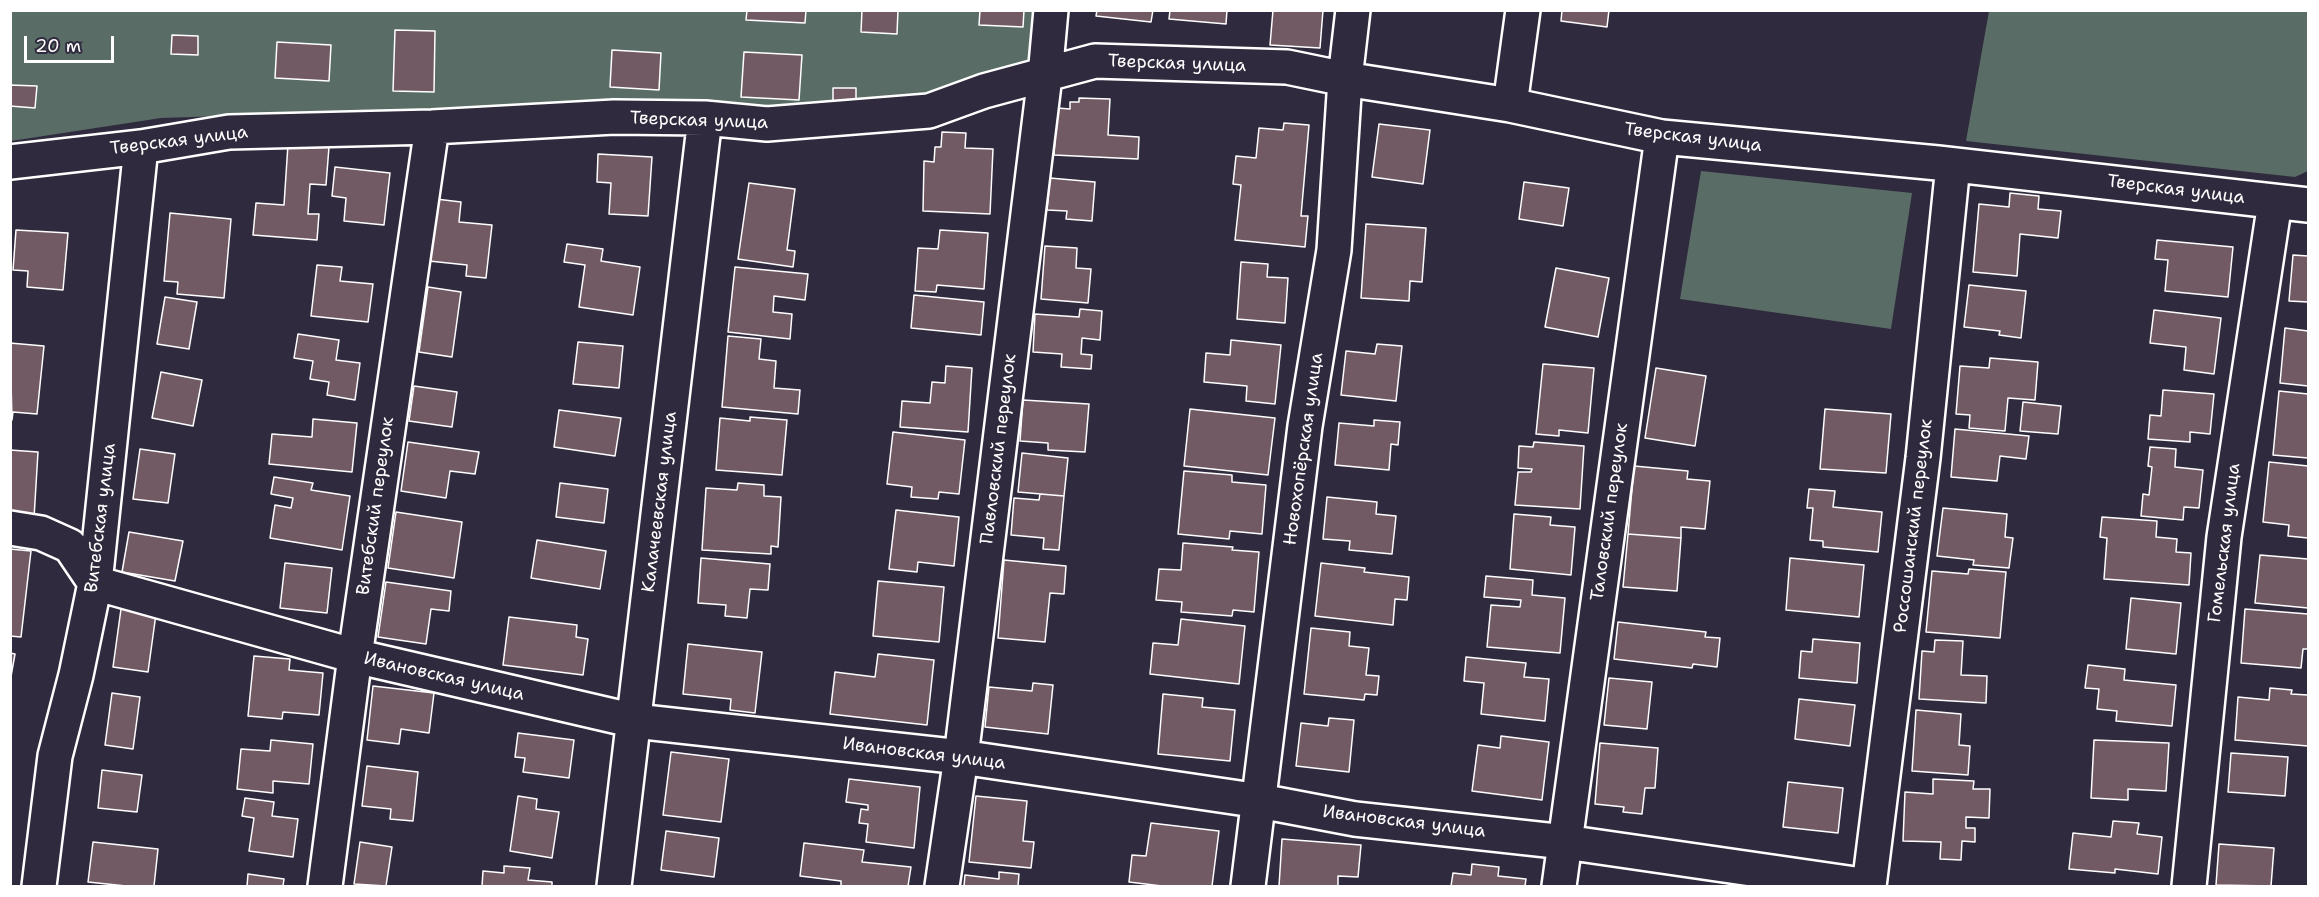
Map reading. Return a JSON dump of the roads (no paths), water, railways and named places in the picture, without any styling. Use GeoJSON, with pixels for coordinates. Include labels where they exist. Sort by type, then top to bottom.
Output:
{"type":"FeatureCollection","features":[{"type":"Feature","properties":{"kind":"street","name":"Павловский переулок"},"geometry":{"type":"LineString","coordinates":[[942,886],[961,757],[1046,76],[1051,10]]}},
{"type":"Feature","properties":{"kind":"street","name":"Новохопёрская улица"},"geometry":{"type":"LineString","coordinates":[[1248,886],[1305,426],[1334,250],[1353,10]]}},
{"type":"Feature","properties":{"kind":"street"},"geometry":{"type":"LineString","coordinates":[[1510,105],[1523,10]]}},
{"type":"Feature","properties":{"kind":"street","name":"Тверская улица"},"geometry":{"type":"LineString","coordinates":[[10,162],[141,147],[229,132],[432,127],[614,117],[705,118],[767,124],[929,111],[984,91],[1095,61],[1287,67],[1346,80],[1510,105],[1662,137],[1953,165],[2308,205]]}},
{"type":"Feature","properties":{"kind":"street","name":"Калачеевская улица"},"geometry":{"type":"LineString","coordinates":[[614,886],[705,118]]}},
{"type":"Feature","properties":{"kind":"street","name":"Витебский переулок"},"geometry":{"type":"LineString","coordinates":[[325,886],[355,656],[432,127]]}},
{"type":"Feature","properties":{"kind":"street","name":"Таловский переулок"},"geometry":{"type":"LineString","coordinates":[[1559,886],[1662,137]]}},
{"type":"Feature","properties":{"kind":"street","name":"Витебская улица"},"geometry":{"type":"LineString","coordinates":[[39,886],[55,756],[76,675],[95,583],[141,147]]}},
{"type":"Feature","properties":{"kind":"street","name":"Россошанский переулок"},"geometry":{"type":"LineString","coordinates":[[1869,886],[1923,458],[1953,165]]}},
{"type":"Feature","properties":{"kind":"street","name":"Гомельская улица"},"geometry":{"type":"LineString","coordinates":[[2189,886],[2224,537],[2275,202]]}},
{"type":"Feature","properties":{"kind":"street"},"geometry":{"type":"LineString","coordinates":[[10,528],[41,533],[70,546],[95,583]]}},
{"type":"Feature","properties":{"kind":"street","name":"Ивановская улица"},"geometry":{"type":"LineString","coordinates":[[95,583],[355,656],[635,721],[961,757],[1260,801],[1355,819],[1565,842],[1869,886]]}}]}
